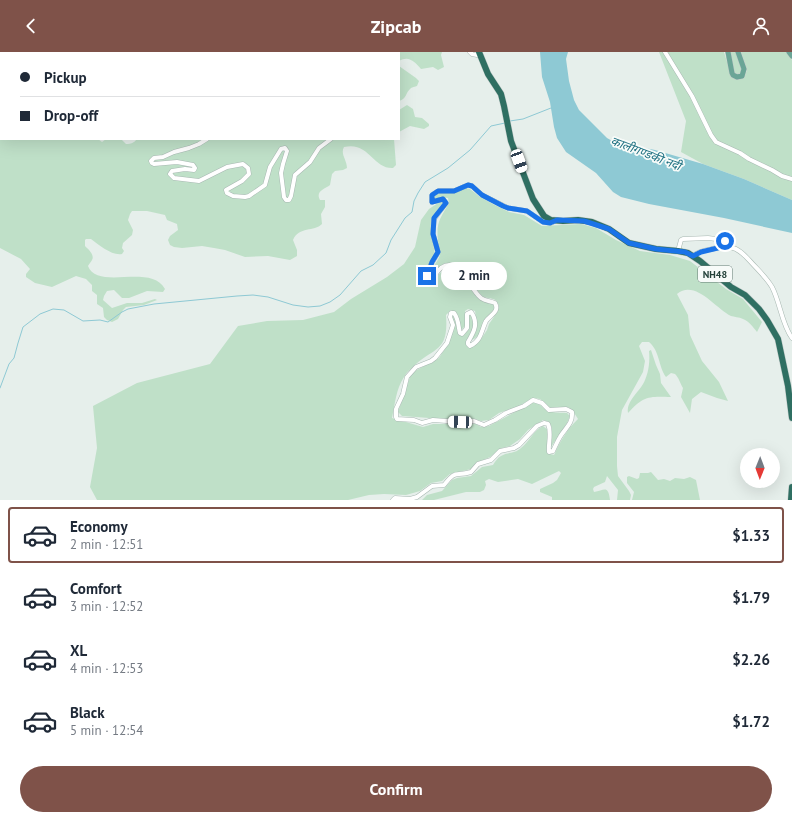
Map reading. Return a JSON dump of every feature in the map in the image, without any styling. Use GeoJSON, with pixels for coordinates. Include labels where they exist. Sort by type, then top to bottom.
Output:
{"type":"FeatureCollection","features":[{"type":"Feature","properties":{"kind":"highway","name":"NH48"},"geometry":{"type":"LineString","coordinates":[[479,52],[488,74],[501,94],[509,133],[524,177],[537,205],[544,216],[551,220],[578,220],[592,222],[609,229],[629,243],[656,249],[678,251],[693,256],[722,281],[745,295],[759,309],[772,326],[780,348],[788,386],[792,418]]}},
{"type":"Feature","properties":{"kind":"highway"},"geometry":{"type":"LineString","coordinates":[[791,500],[792,487]]}},
{"type":"Feature","properties":{"kind":"main road"},"geometry":{"type":"LineString","coordinates":[[728,52],[732,73],[738,77],[742,76],[744,66],[738,52]]}},
{"type":"Feature","properties":{"kind":"main road"},"geometry":{"type":"LineString","coordinates":[[789,52],[792,56]]}},
{"type":"Feature","properties":{"kind":"street"},"geometry":{"type":"LineString","coordinates":[[470,52],[476,55],[479,52]]}},
{"type":"Feature","properties":{"kind":"street"},"geometry":{"type":"LineString","coordinates":[[665,52],[692,96],[716,142],[740,153],[749,160],[782,176],[792,179]]}},
{"type":"Feature","properties":{"kind":"street"},"geometry":{"type":"LineString","coordinates":[[205,140],[194,146],[163,157],[154,158],[151,161],[154,164],[177,162],[193,165],[195,168],[194,170],[180,170],[170,174],[174,178],[194,181],[203,179],[227,167],[243,164],[248,168],[249,174],[242,181],[226,190],[227,193],[232,196],[245,197],[249,196],[265,185],[270,167],[281,149],[285,148],[287,151],[281,174],[284,197],[286,200],[289,200],[295,175],[310,162],[319,148],[329,140]]}},
{"type":"Feature","properties":{"kind":"street"},"geometry":{"type":"LineString","coordinates":[[393,500],[395,498],[417,497],[432,486],[443,485],[450,476],[454,474],[471,472],[478,464],[491,460],[500,452],[519,445],[533,429],[544,423],[548,424],[549,426],[549,451],[553,452],[560,436],[569,426],[572,415],[572,412],[566,409],[549,410],[542,403],[536,400],[531,401],[522,408],[506,413],[484,425],[474,421],[460,422],[433,420],[422,423],[396,417],[396,409],[403,394],[407,377],[416,367],[435,358],[447,343],[453,325],[450,317],[451,313],[454,313],[456,316],[460,333],[462,334],[467,328],[467,314],[471,312],[473,314],[475,327],[468,342],[470,346],[474,344],[482,334],[485,323],[494,314],[497,305],[495,302],[482,299],[458,268],[452,265],[445,266],[439,270],[431,280],[428,279],[430,267],[438,252],[433,234],[434,218],[446,203],[443,199],[432,202],[432,195],[438,191],[454,191],[468,185],[472,186],[482,195],[508,208],[527,211],[539,220],[546,223],[553,223],[557,220]]}},
{"type":"Feature","properties":{"kind":"street"},"geometry":{"type":"LineString","coordinates":[[678,251],[681,240],[683,239],[718,238],[724,240],[726,246]]}},
{"type":"Feature","properties":{"kind":"street"},"geometry":{"type":"LineString","coordinates":[[693,256],[701,252],[726,246],[744,254],[767,279],[792,338]]}},
{"type":"Feature","properties":{"kind":"green space"},"geometry":{"type":"Polygon","coordinates":[[[400,52],[442,52],[441,55],[444,67],[438,70],[433,67],[421,69],[412,60],[403,59],[400,60],[400,52]]]}},
{"type":"Feature","properties":{"kind":"green space"},"geometry":{"type":"Polygon","coordinates":[[[659,52],[724,52],[731,75],[737,80],[744,78],[747,70],[741,52],[787,52],[792,60],[792,200],[744,179],[703,164],[681,152],[686,121],[659,52]]]}},
{"type":"Feature","properties":{"kind":"green space"},"geometry":{"type":"Polygon","coordinates":[[[728,52],[737,52],[743,72],[739,76],[734,73],[728,52]]]}},
{"type":"Feature","properties":{"kind":"green space"},"geometry":{"type":"Polygon","coordinates":[[[400,67],[419,81],[417,86],[411,88],[400,101],[400,67]]]}},
{"type":"Feature","properties":{"kind":"green space"},"geometry":{"type":"Polygon","coordinates":[[[407,105],[413,109],[415,117],[422,118],[429,124],[429,126],[424,129],[410,126],[400,131],[400,109],[407,105]]]}},
{"type":"Feature","properties":{"kind":"green space"},"geometry":{"type":"Polygon","coordinates":[[[0,140],[99,140],[102,142],[105,140],[122,140],[126,144],[129,144],[136,140],[394,140],[396,165],[393,168],[380,164],[365,151],[359,148],[352,146],[344,147],[343,155],[347,168],[335,171],[332,174],[330,185],[319,194],[320,200],[325,200],[325,207],[321,214],[322,224],[315,228],[303,231],[296,236],[293,240],[297,250],[297,256],[290,260],[268,256],[245,257],[225,250],[202,246],[182,248],[174,247],[170,245],[168,240],[170,236],[178,230],[177,224],[167,220],[165,215],[147,211],[132,211],[130,214],[128,220],[133,230],[132,235],[123,243],[122,248],[124,251],[122,254],[110,252],[91,239],[86,239],[85,246],[93,256],[88,266],[93,273],[113,277],[148,278],[158,282],[165,289],[163,292],[147,291],[129,298],[122,298],[114,290],[107,291],[103,300],[112,308],[127,303],[142,303],[155,299],[157,300],[144,305],[126,307],[118,319],[112,322],[104,317],[103,308],[97,304],[97,295],[92,291],[92,285],[86,279],[76,276],[52,287],[35,283],[26,277],[26,274],[30,269],[21,259],[0,248],[0,140]]]}},
{"type":"Feature","properties":{"kind":"green space"},"geometry":{"type":"Polygon","coordinates":[[[466,188],[509,212],[524,215],[542,226],[581,224],[596,228],[616,240],[640,251],[670,255],[690,261],[726,289],[743,299],[762,322],[757,332],[747,321],[731,316],[698,292],[684,290],[677,294],[688,315],[690,335],[702,361],[719,382],[728,401],[701,392],[692,399],[690,413],[681,397],[683,388],[678,377],[671,373],[666,377],[663,373],[653,346],[649,342],[642,342],[639,346],[645,361],[643,372],[622,410],[617,437],[618,476],[631,495],[630,500],[617,500],[618,490],[607,476],[605,482],[594,487],[593,489],[594,492],[607,490],[610,500],[552,500],[552,497],[540,492],[540,489],[557,480],[561,473],[559,471],[532,484],[518,479],[498,482],[489,479],[485,481],[486,485],[484,490],[480,492],[466,492],[434,500],[422,500],[427,495],[442,491],[452,480],[471,476],[482,467],[493,465],[501,456],[519,450],[543,426],[548,430],[547,453],[554,455],[570,427],[578,419],[573,411],[568,407],[549,408],[540,399],[533,398],[517,407],[499,413],[489,420],[481,421],[464,418],[443,419],[402,416],[398,412],[410,377],[415,371],[439,358],[449,342],[454,329],[451,316],[454,315],[460,336],[463,336],[468,328],[468,314],[470,314],[473,325],[472,333],[467,344],[475,345],[487,330],[499,306],[495,300],[481,295],[459,263],[444,264],[438,268],[433,275],[430,274],[440,254],[438,243],[438,225],[449,203],[448,198],[434,198],[443,191],[466,188]]]}},
{"type":"Feature","properties":{"kind":"green space"},"geometry":{"type":"Polygon","coordinates":[[[441,201],[444,203],[434,216],[431,227],[435,255],[430,261],[424,277],[428,282],[444,270],[453,268],[479,298],[484,302],[494,305],[495,307],[482,331],[471,340],[475,333],[476,326],[475,311],[468,309],[465,311],[465,326],[461,330],[459,319],[454,312],[451,310],[446,315],[445,337],[442,343],[406,374],[397,392],[392,418],[423,427],[433,424],[476,424],[481,427],[489,426],[532,403],[538,402],[544,409],[554,412],[567,413],[570,416],[551,447],[552,428],[549,422],[543,420],[528,430],[520,439],[510,446],[502,448],[490,457],[476,463],[471,469],[450,474],[442,481],[431,483],[420,491],[406,495],[369,495],[348,500],[97,500],[90,487],[97,448],[93,406],[137,383],[210,364],[238,326],[267,321],[303,320],[334,312],[404,264],[415,247],[421,220],[429,209],[441,201]]]}},
{"type":"Feature","properties":{"kind":"green space"},"geometry":{"type":"Polygon","coordinates":[[[651,350],[660,374],[661,383],[671,397],[647,398],[638,403],[628,413],[631,400],[643,384],[646,377],[649,366],[649,351],[651,350]]]}},
{"type":"Feature","properties":{"kind":"green space"},"geometry":{"type":"Polygon","coordinates":[[[651,472],[658,480],[664,479],[670,481],[675,478],[684,479],[690,477],[696,480],[700,500],[632,500],[634,492],[627,483],[627,477],[629,476],[637,479],[639,478],[640,473],[651,472]]]}},
{"type":"Feature","properties":{"kind":"water","name":"कालीगण्डकी नदी"},"geometry":{"type":"Polygon","coordinates":[[[540,52],[568,52],[566,59],[569,81],[574,100],[579,110],[607,138],[614,142],[655,150],[703,164],[744,179],[792,200],[792,233],[649,204],[621,197],[613,192],[596,173],[566,152],[557,138],[550,102],[542,77],[540,52]]]}},
{"type":"Feature","properties":{"kind":"waterway"},"geometry":{"type":"LineString","coordinates":[[510,121],[523,119],[551,108]]}},
{"type":"Feature","properties":{"kind":"waterway"},"geometry":{"type":"LineString","coordinates":[[0,388],[9,364],[14,358],[23,327],[40,314],[53,309],[64,310],[83,321],[100,320],[108,322],[128,309],[154,304],[237,296],[253,295],[268,297],[293,305],[308,307],[320,306],[330,302],[340,295],[361,271],[373,265],[386,253],[391,240],[405,218],[412,212],[414,201],[425,182],[448,168],[470,150],[491,126],[505,123]]}},
{"type":"Feature","properties":{"kind":"route"},"geometry":{"type":"LineString","coordinates":[[427,276],[432,262],[438,254],[433,234],[434,218],[446,203],[443,199],[432,202],[432,195],[440,190],[454,191],[466,185],[472,186],[482,195],[503,206],[527,211],[543,222],[553,223],[557,220],[578,220],[592,222],[609,229],[629,243],[650,248],[678,251],[688,253],[693,256],[696,253],[726,246],[725,241]]}}]}
